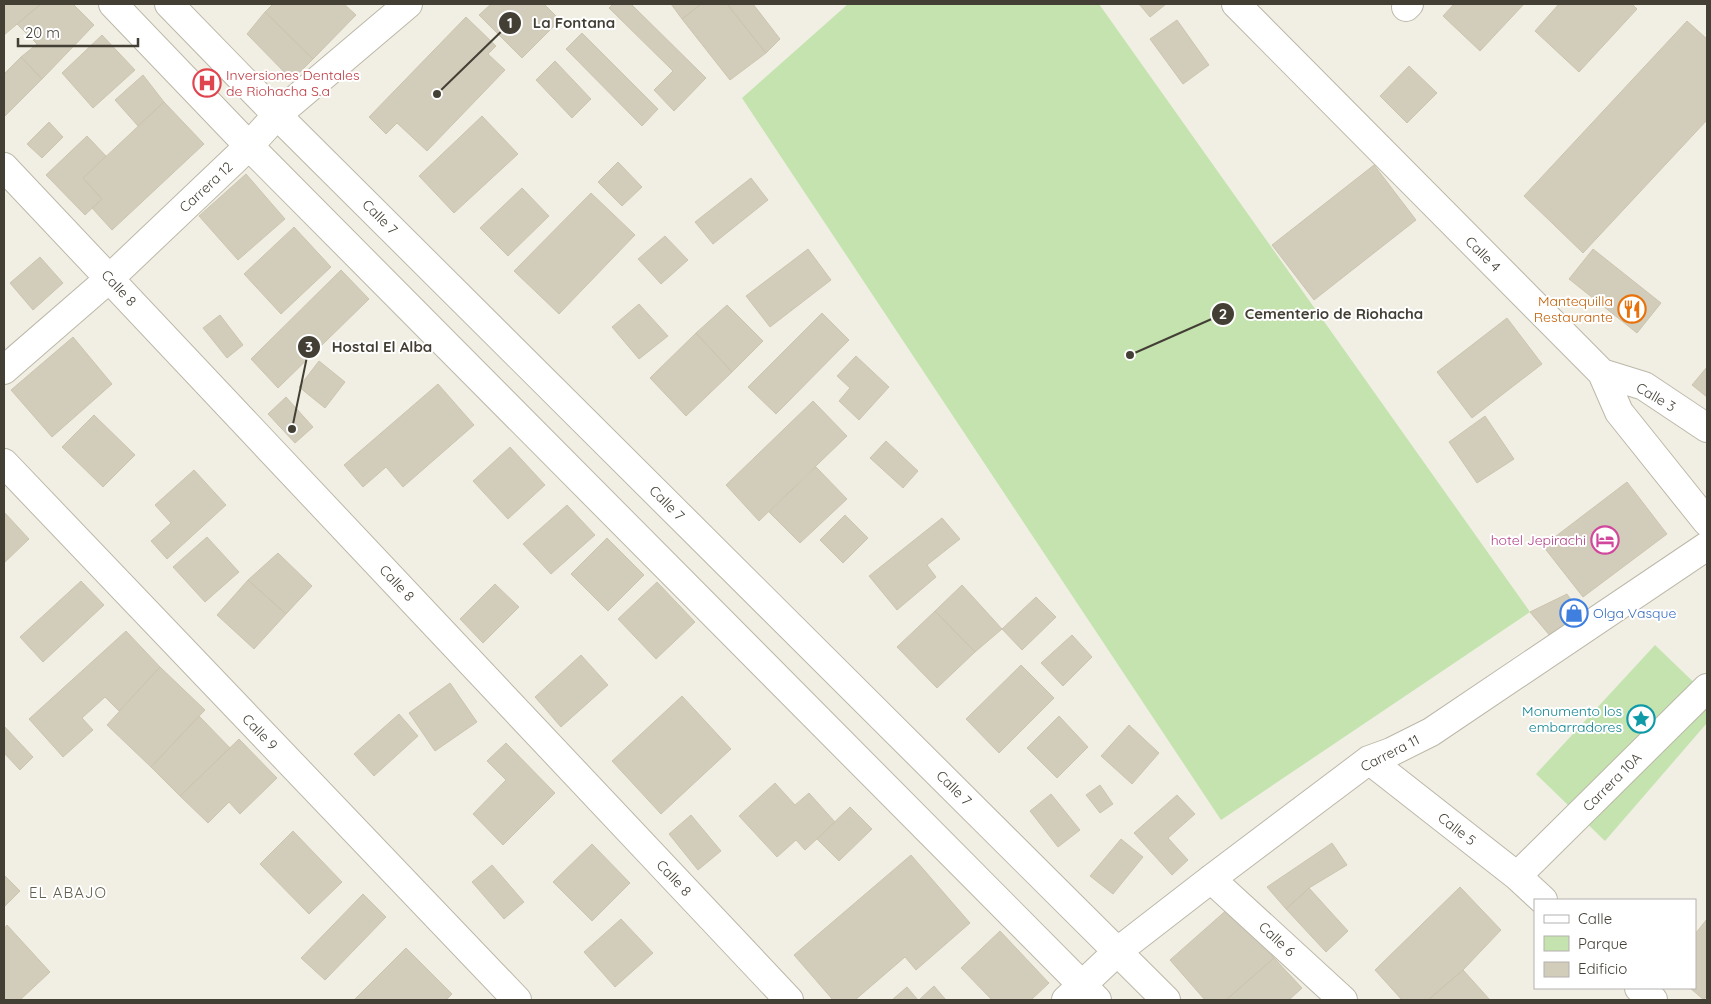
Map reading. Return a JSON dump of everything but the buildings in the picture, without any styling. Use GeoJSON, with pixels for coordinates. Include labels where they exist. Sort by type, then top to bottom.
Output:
{"type":"FeatureCollection","features":[{"type":"Feature","properties":{"kind":"street"},"geometry":{"type":"LineString","coordinates":[[113,4],[249,146],[1082,996]]}},
{"type":"Feature","properties":{"kind":"street","name":"Calle 7"},"geometry":{"type":"LineString","coordinates":[[169,4],[277,115],[1166,1000]]}},
{"type":"Feature","properties":{"kind":"street","name":"Carrera 12"},"geometry":{"type":"LineString","coordinates":[[4,370],[110,278],[249,146],[277,115],[408,4]]}},
{"type":"Feature","properties":{"kind":"street","name":"Calle 4"},"geometry":{"type":"LineString","coordinates":[[1236,4],[1602,374],[1619,412],[1707,522]]}},
{"type":"Feature","properties":{"kind":"street","name":"Calle 8"},"geometry":{"type":"LineString","coordinates":[[4,167],[789,1000]]}},
{"type":"Feature","properties":{"kind":"street","name":"Calle 3"},"geometry":{"type":"LineString","coordinates":[[1602,374],[1644,386],[1707,428]]}},
{"type":"Feature","properties":{"kind":"street","name":"Calle 9"},"geometry":{"type":"LineString","coordinates":[[4,463],[517,1000]]}},
{"type":"Feature","properties":{"kind":"street","name":"Carrera 11"},"geometry":{"type":"LineString","coordinates":[[1082,996],[1118,951],[1369,760],[1392,752],[1431,732],[1707,546]]}},
{"type":"Feature","properties":{"kind":"street","name":"Carrera 10A"},"geometry":{"type":"LineString","coordinates":[[1517,876],[1707,688]]}},
{"type":"Feature","properties":{"kind":"street","name":"Calle 5"},"geometry":{"type":"LineString","coordinates":[[1369,760],[1517,876],[1542,899]]}},
{"type":"Feature","properties":{"kind":"street","name":"Calle 6"},"geometry":{"type":"LineString","coordinates":[[1211,879],[1343,1000]]}},
{"type":"Feature","properties":{"kind":"street"},"geometry":{"type":"LineString","coordinates":[[1640,989],[1653,1000]]}},
{"type":"Feature","properties":{"kind":"green space"},"geometry":{"type":"Polygon","coordinates":[[[848,4],[1099,4],[1530,612],[1221,820],[742,98],[848,4]]]}},
{"type":"Feature","properties":{"kind":"green space"},"geometry":{"type":"Polygon","coordinates":[[[1655,645],[1707,695],[1707,723],[1605,841],[1536,774],[1655,645]]]}},
{"type":"Feature","properties":{"kind":"place","name":"Inversiones Dentales de Riohacha S.a"},"geometry":{"type":"Point","coordinates":[207,83]}},
{"type":"Feature","properties":{"kind":"place","name":"La Fontana"},"geometry":{"type":"Point","coordinates":[437,94]}},
{"type":"Feature","properties":{"kind":"place","name":"Mantequilla Restaurante"},"geometry":{"type":"Point","coordinates":[1632,309]}},
{"type":"Feature","properties":{"kind":"place","name":"Cementerio de Riohacha"},"geometry":{"type":"Point","coordinates":[1130,355]}},
{"type":"Feature","properties":{"kind":"place","name":"Hostal El Alba"},"geometry":{"type":"Point","coordinates":[292,429]}},
{"type":"Feature","properties":{"kind":"place","name":"hotel Jepirachi"},"geometry":{"type":"Point","coordinates":[1605,540]}},
{"type":"Feature","properties":{"kind":"place","name":"Olga Vasque"},"geometry":{"type":"Point","coordinates":[1574,613]}},
{"type":"Feature","properties":{"kind":"place","name":"Monumento los embarradores"},"geometry":{"type":"Point","coordinates":[1641,719]}},
{"type":"Feature","properties":{"kind":"district","name":"EL ABAJO"},"geometry":{"type":"Point","coordinates":[68,892]}}]}
